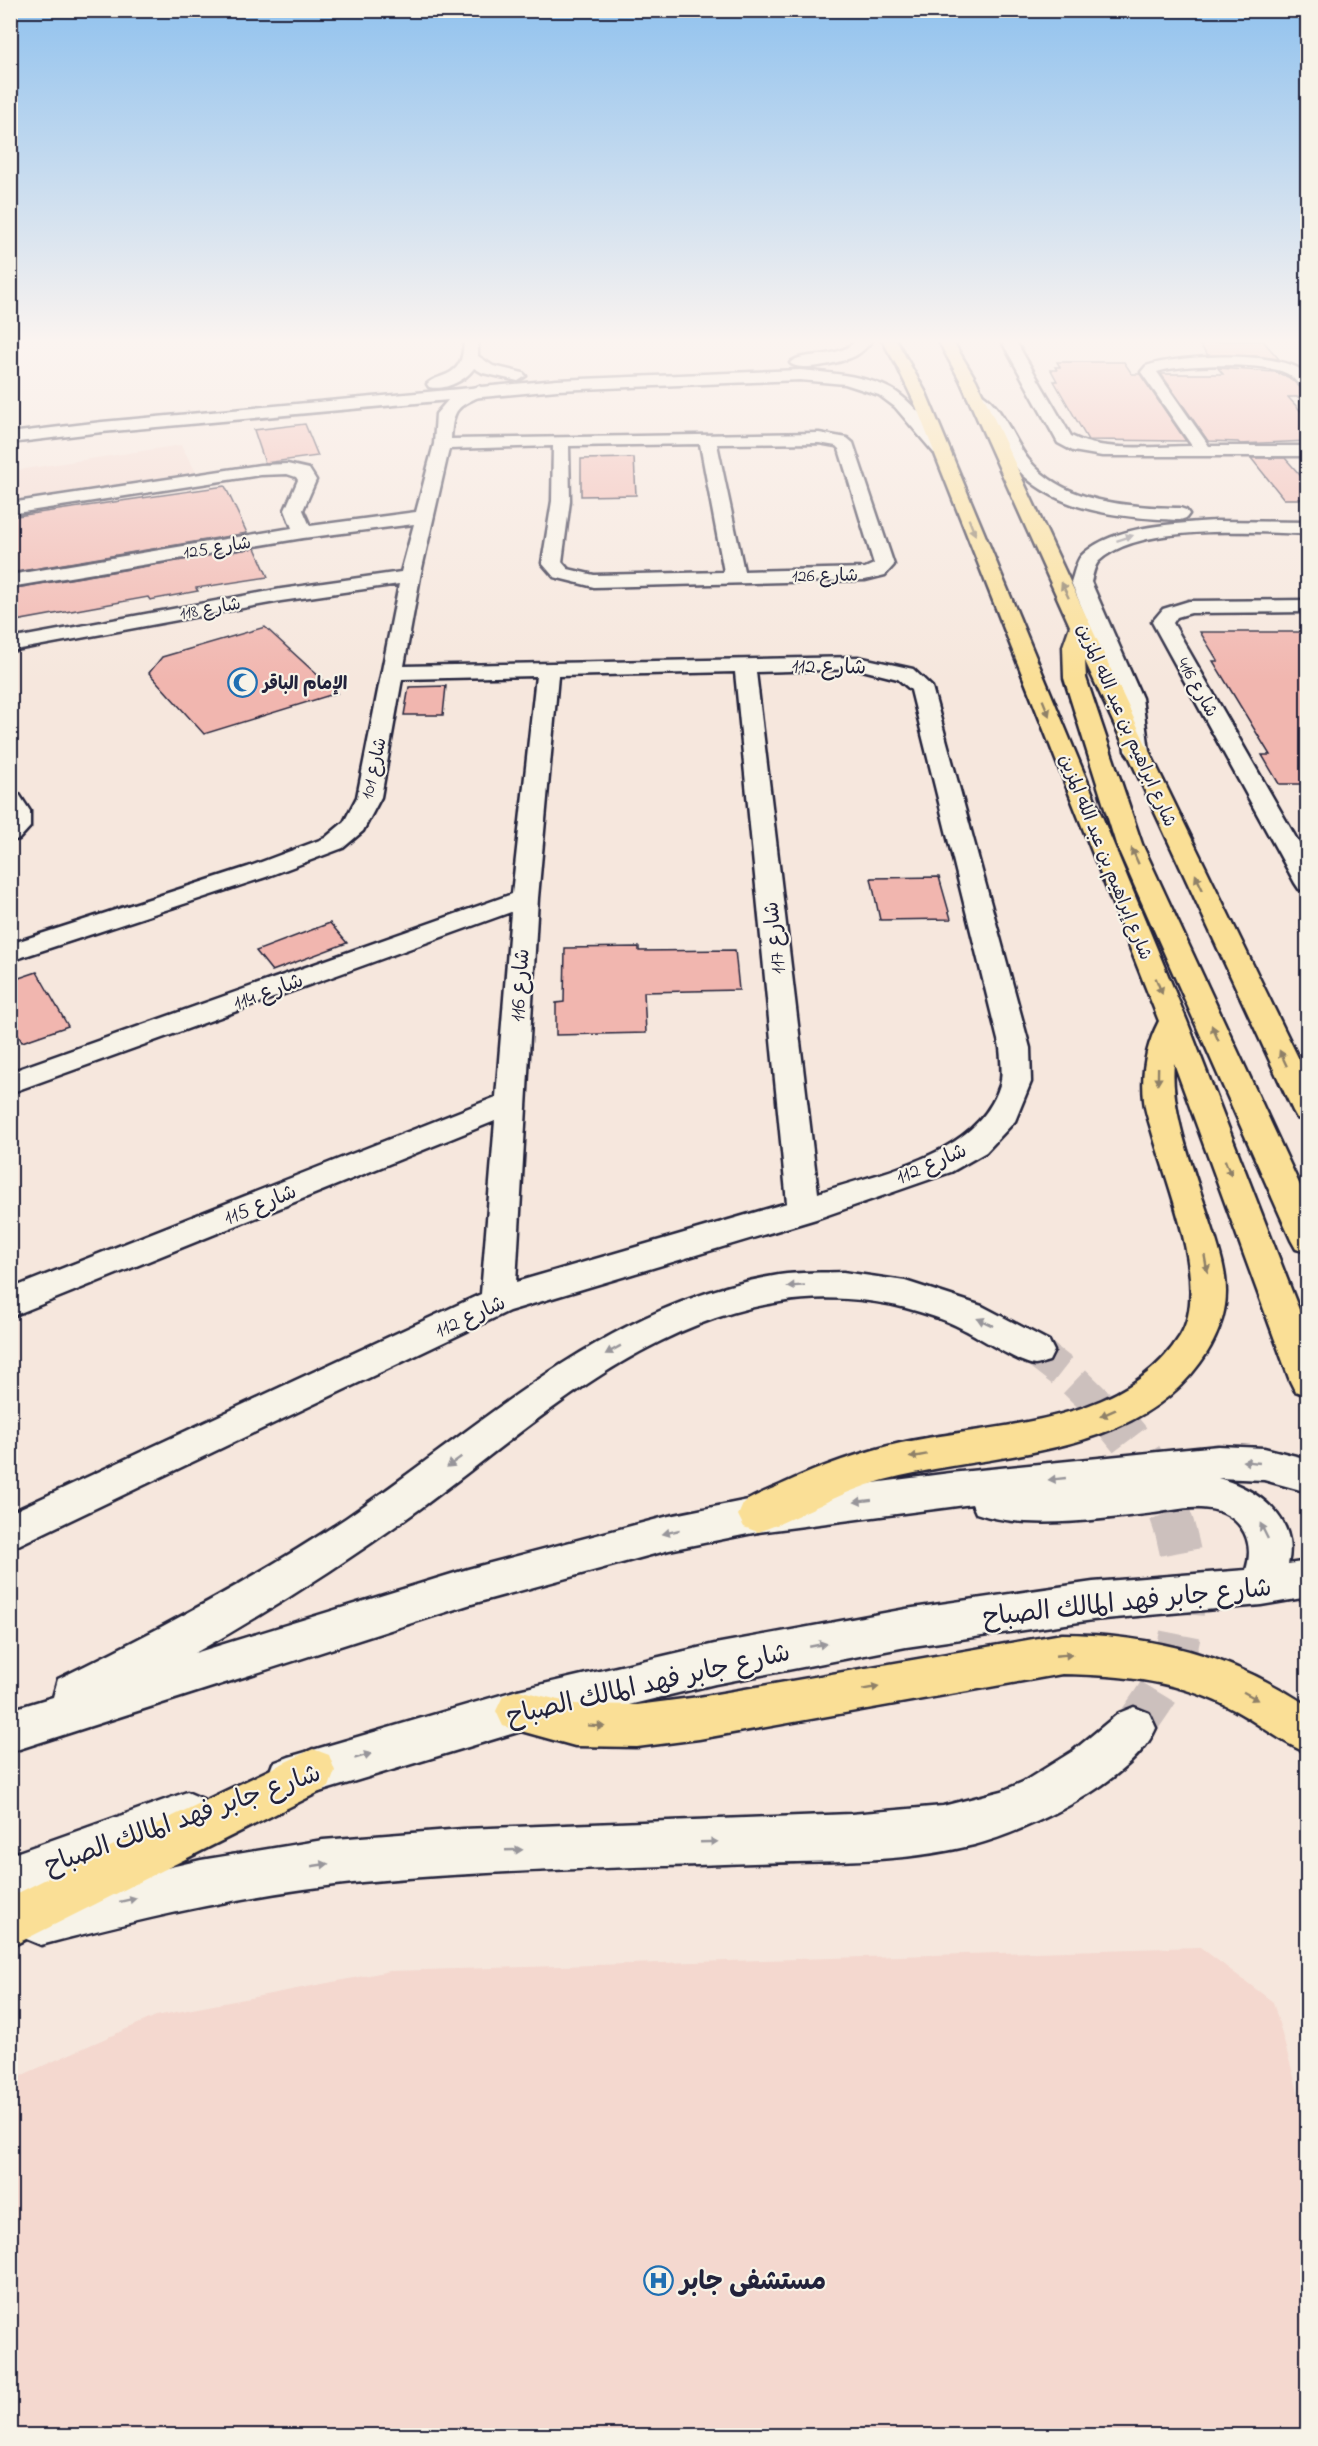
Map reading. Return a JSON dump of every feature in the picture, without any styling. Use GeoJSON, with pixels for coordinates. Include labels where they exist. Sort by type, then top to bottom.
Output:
{"type":"FeatureCollection","features":[{"type":"Feature","properties":{"kind":"main road","name":"شارع إبراهيم بن عبد الله المزين"},"geometry":{"type":"LineString","coordinates":[[942,454],[1173,1021],[1308,1381]]}},
{"type":"Feature","properties":{"kind":"main road","name":"شارع ابراهيم بن عبد الله المزين"},"geometry":{"type":"LineString","coordinates":[[1002,454],[1082,624],[1137,750],[1308,1111]]}},
{"type":"Feature","properties":{"kind":"main road"},"geometry":{"type":"LineString","coordinates":[[1082,624],[1074,646],[1075,678],[1129,844],[1308,1240]]}},
{"type":"Feature","properties":{"kind":"main road"},"geometry":{"type":"LineString","coordinates":[[758,1515],[799,1494],[870,1467],[901,1459],[1057,1431],[1084,1423],[1127,1404],[1165,1378],[1181,1363],[1202,1327],[1208,1304],[1209,1281],[1205,1258],[1159,1103],[1158,1062],[1161,1047],[1173,1021]]}},
{"type":"Feature","properties":{"kind":"main road"},"geometry":{"type":"LineString","coordinates":[[518,1711],[575,1725],[637,1726],[699,1718],[1062,1654],[1102,1653],[1143,1658],[1214,1678],[1266,1704],[1308,1732]]}},
{"type":"Feature","properties":{"kind":"main road"},"geometry":{"type":"LineString","coordinates":[[10,1923],[313,1771]]}},
{"type":"Feature","properties":{"kind":"street","name":"شارع 101"},"geometry":{"type":"LineString","coordinates":[[10,953],[257,872],[334,843],[354,826],[369,796],[410,577],[439,454]]}},
{"type":"Feature","properties":{"kind":"street","name":"شارع 126"},"geometry":{"type":"LineString","coordinates":[[561,454],[561,501],[552,563],[561,573],[594,580],[865,574],[878,571],[884,564],[848,454]]}},
{"type":"Feature","properties":{"kind":"street"},"geometry":{"type":"LineString","coordinates":[[711,454],[735,577]]}},
{"type":"Feature","properties":{"kind":"street"},"geometry":{"type":"LineString","coordinates":[[1017,454],[1024,466],[1039,480],[1089,502],[1132,511],[1308,528]]}},
{"type":"Feature","properties":{"kind":"street"},"geometry":{"type":"LineString","coordinates":[[10,508],[260,470],[287,469],[303,473],[307,480],[294,510],[303,532]]}},
{"type":"Feature","properties":{"kind":"street"},"geometry":{"type":"LineString","coordinates":[[1137,750],[1131,698],[1081,582],[1083,567],[1087,560],[1102,548],[1136,534],[1308,514]]}},
{"type":"Feature","properties":{"kind":"street","name":"شارع 125"},"geometry":{"type":"LineString","coordinates":[[10,581],[303,532],[424,517]]}},
{"type":"Feature","properties":{"kind":"street","name":"شارع 118"},"geometry":{"type":"LineString","coordinates":[[10,645],[281,595],[410,577]]}},
{"type":"Feature","properties":{"kind":"street","name":"شارع 416"},"geometry":{"type":"LineString","coordinates":[[1308,606],[1213,605],[1190,607],[1170,613],[1162,622],[1308,883]]}},
{"type":"Feature","properties":{"kind":"street","name":"شارع 112"},"geometry":{"type":"LineString","coordinates":[[10,1532],[498,1301],[804,1210],[940,1164],[975,1144],[1004,1113],[1016,1082],[1015,1048],[921,687],[905,674],[858,663],[393,673]]}},
{"type":"Feature","properties":{"kind":"street","name":"شارع 117"},"geometry":{"type":"LineString","coordinates":[[745,666],[804,1210]]}},
{"type":"Feature","properties":{"kind":"street","name":"شارع 116"},"geometry":{"type":"LineString","coordinates":[[498,1301],[525,898],[548,669]]}},
{"type":"Feature","properties":{"kind":"street"},"geometry":{"type":"LineString","coordinates":[[10,799],[18,811],[18,827],[10,834]]}},
{"type":"Feature","properties":{"kind":"street","name":"شارع 114"},"geometry":{"type":"LineString","coordinates":[[10,1083],[525,898]]}},
{"type":"Feature","properties":{"kind":"street","name":"شارع 115"},"geometry":{"type":"LineString","coordinates":[[10,1304],[510,1103]]}},
{"type":"Feature","properties":{"kind":"street"},"geometry":{"type":"LineString","coordinates":[[10,1724],[137,1663],[234,1609],[358,1531],[494,1433],[538,1398],[584,1367],[631,1340],[703,1307],[741,1294],[770,1288],[822,1285],[863,1287],[931,1301],[968,1314],[1003,1330],[1036,1351]]}},
{"type":"Feature","properties":{"kind":"street"},"geometry":{"type":"LineString","coordinates":[[10,1731],[468,1587],[669,1533],[758,1515],[950,1490],[1227,1461],[1274,1465],[1308,1476]]}},
{"type":"Feature","properties":{"kind":"street"},"geometry":{"type":"LineString","coordinates":[[950,1490],[997,1502],[1053,1505],[1200,1491],[1216,1493],[1232,1498],[1246,1507],[1258,1519],[1266,1532],[1271,1547],[1261,1587]]}},
{"type":"Feature","properties":{"kind":"street","name":"شارع جابر فهد المالك الصباح"},"geometry":{"type":"LineString","coordinates":[[10,1878],[313,1771],[518,1711],[714,1664],[906,1628],[1093,1601],[1261,1587],[1308,1579]]}},
{"type":"Feature","properties":{"kind":"street"},"geometry":{"type":"LineString","coordinates":[[10,1930],[176,1889],[269,1871],[362,1859],[464,1852],[875,1836],[961,1825],[1002,1814],[1041,1798],[1075,1778],[1107,1754],[1134,1728]]}},
{"type":"Feature","properties":{"kind":"shaded area"},"geometry":{"type":"Polygon","coordinates":[[[121,454],[186,454],[196,472],[13,500],[11,471],[121,454]]]}},
{"type":"Feature","properties":{"kind":"shaded area","name":"مستشفى جابر"},"geometry":{"type":"Polygon","coordinates":[[[1200,1947],[1273,2002],[1307,2124],[1307,2435],[11,2435],[11,2080],[156,2016],[390,1971],[1200,1947]]]}},
{"type":"Feature","properties":{"kind":"building"},"geometry":{"type":"Polygon","coordinates":[[[262,454],[317,454],[318,456],[265,463],[262,454]]]}},
{"type":"Feature","properties":{"kind":"building"},"geometry":{"type":"Polygon","coordinates":[[[634,458],[636,495],[581,496],[581,459],[634,458]]]}},
{"type":"Feature","properties":{"kind":"building"},"geometry":{"type":"Polygon","coordinates":[[[1251,458],[1285,458],[1308,484],[1308,499],[1284,499],[1251,458]]]}},
{"type":"Feature","properties":{"kind":"building"},"geometry":{"type":"Polygon","coordinates":[[[225,486],[247,533],[10,573],[10,517],[225,486]]]}},
{"type":"Feature","properties":{"kind":"building"},"geometry":{"type":"Polygon","coordinates":[[[255,548],[268,577],[196,588],[198,591],[150,600],[148,597],[10,622],[10,589],[255,548]]]}},
{"type":"Feature","properties":{"kind":"building","name":"الإمام الباقر"},"geometry":{"type":"Polygon","coordinates":[[[265,627],[337,693],[204,734],[149,673],[162,657],[265,627]]]}},
{"type":"Feature","properties":{"kind":"building"},"geometry":{"type":"Polygon","coordinates":[[[1200,632],[1308,632],[1308,784],[1279,784],[1262,755],[1270,755],[1213,661],[1218,661],[1200,632]]]}},
{"type":"Feature","properties":{"kind":"building"},"geometry":{"type":"Polygon","coordinates":[[[446,686],[443,715],[404,715],[409,687],[446,686]]]}},
{"type":"Feature","properties":{"kind":"building"},"geometry":{"type":"Polygon","coordinates":[[[939,877],[951,919],[880,920],[871,878],[939,877]]]}},
{"type":"Feature","properties":{"kind":"building"},"geometry":{"type":"Polygon","coordinates":[[[330,923],[347,943],[272,971],[256,951],[330,923]]]}},
{"type":"Feature","properties":{"kind":"building"},"geometry":{"type":"Polygon","coordinates":[[[639,947],[639,951],[735,950],[739,990],[644,992],[646,1033],[556,1035],[556,1003],[564,1002],[565,948],[639,947]]]}},
{"type":"Feature","properties":{"kind":"building"},"geometry":{"type":"Polygon","coordinates":[[[37,972],[68,1026],[22,1042],[10,1021],[10,981],[37,972]]]}},
{"type":"Feature","properties":{"kind":"tunnel"},"geometry":{"type":"LineString","coordinates":[[1036,1351],[1073,1380],[1104,1410]]}},
{"type":"Feature","properties":{"kind":"tunnel"},"geometry":{"type":"LineString","coordinates":[[1104,1410],[1127,1435],[1147,1465],[1163,1497],[1175,1530],[1182,1565],[1184,1600],[1180,1635],[1170,1670],[1158,1693],[1134,1728]]}},
{"type":"Feature","properties":{"kind":"place","name":"الإمام الباقر"},"geometry":{"type":"Point","coordinates":[242,683]}},
{"type":"Feature","properties":{"kind":"place","name":"مستشفى جابر"},"geometry":{"type":"Point","coordinates":[659,2280]}}]}
